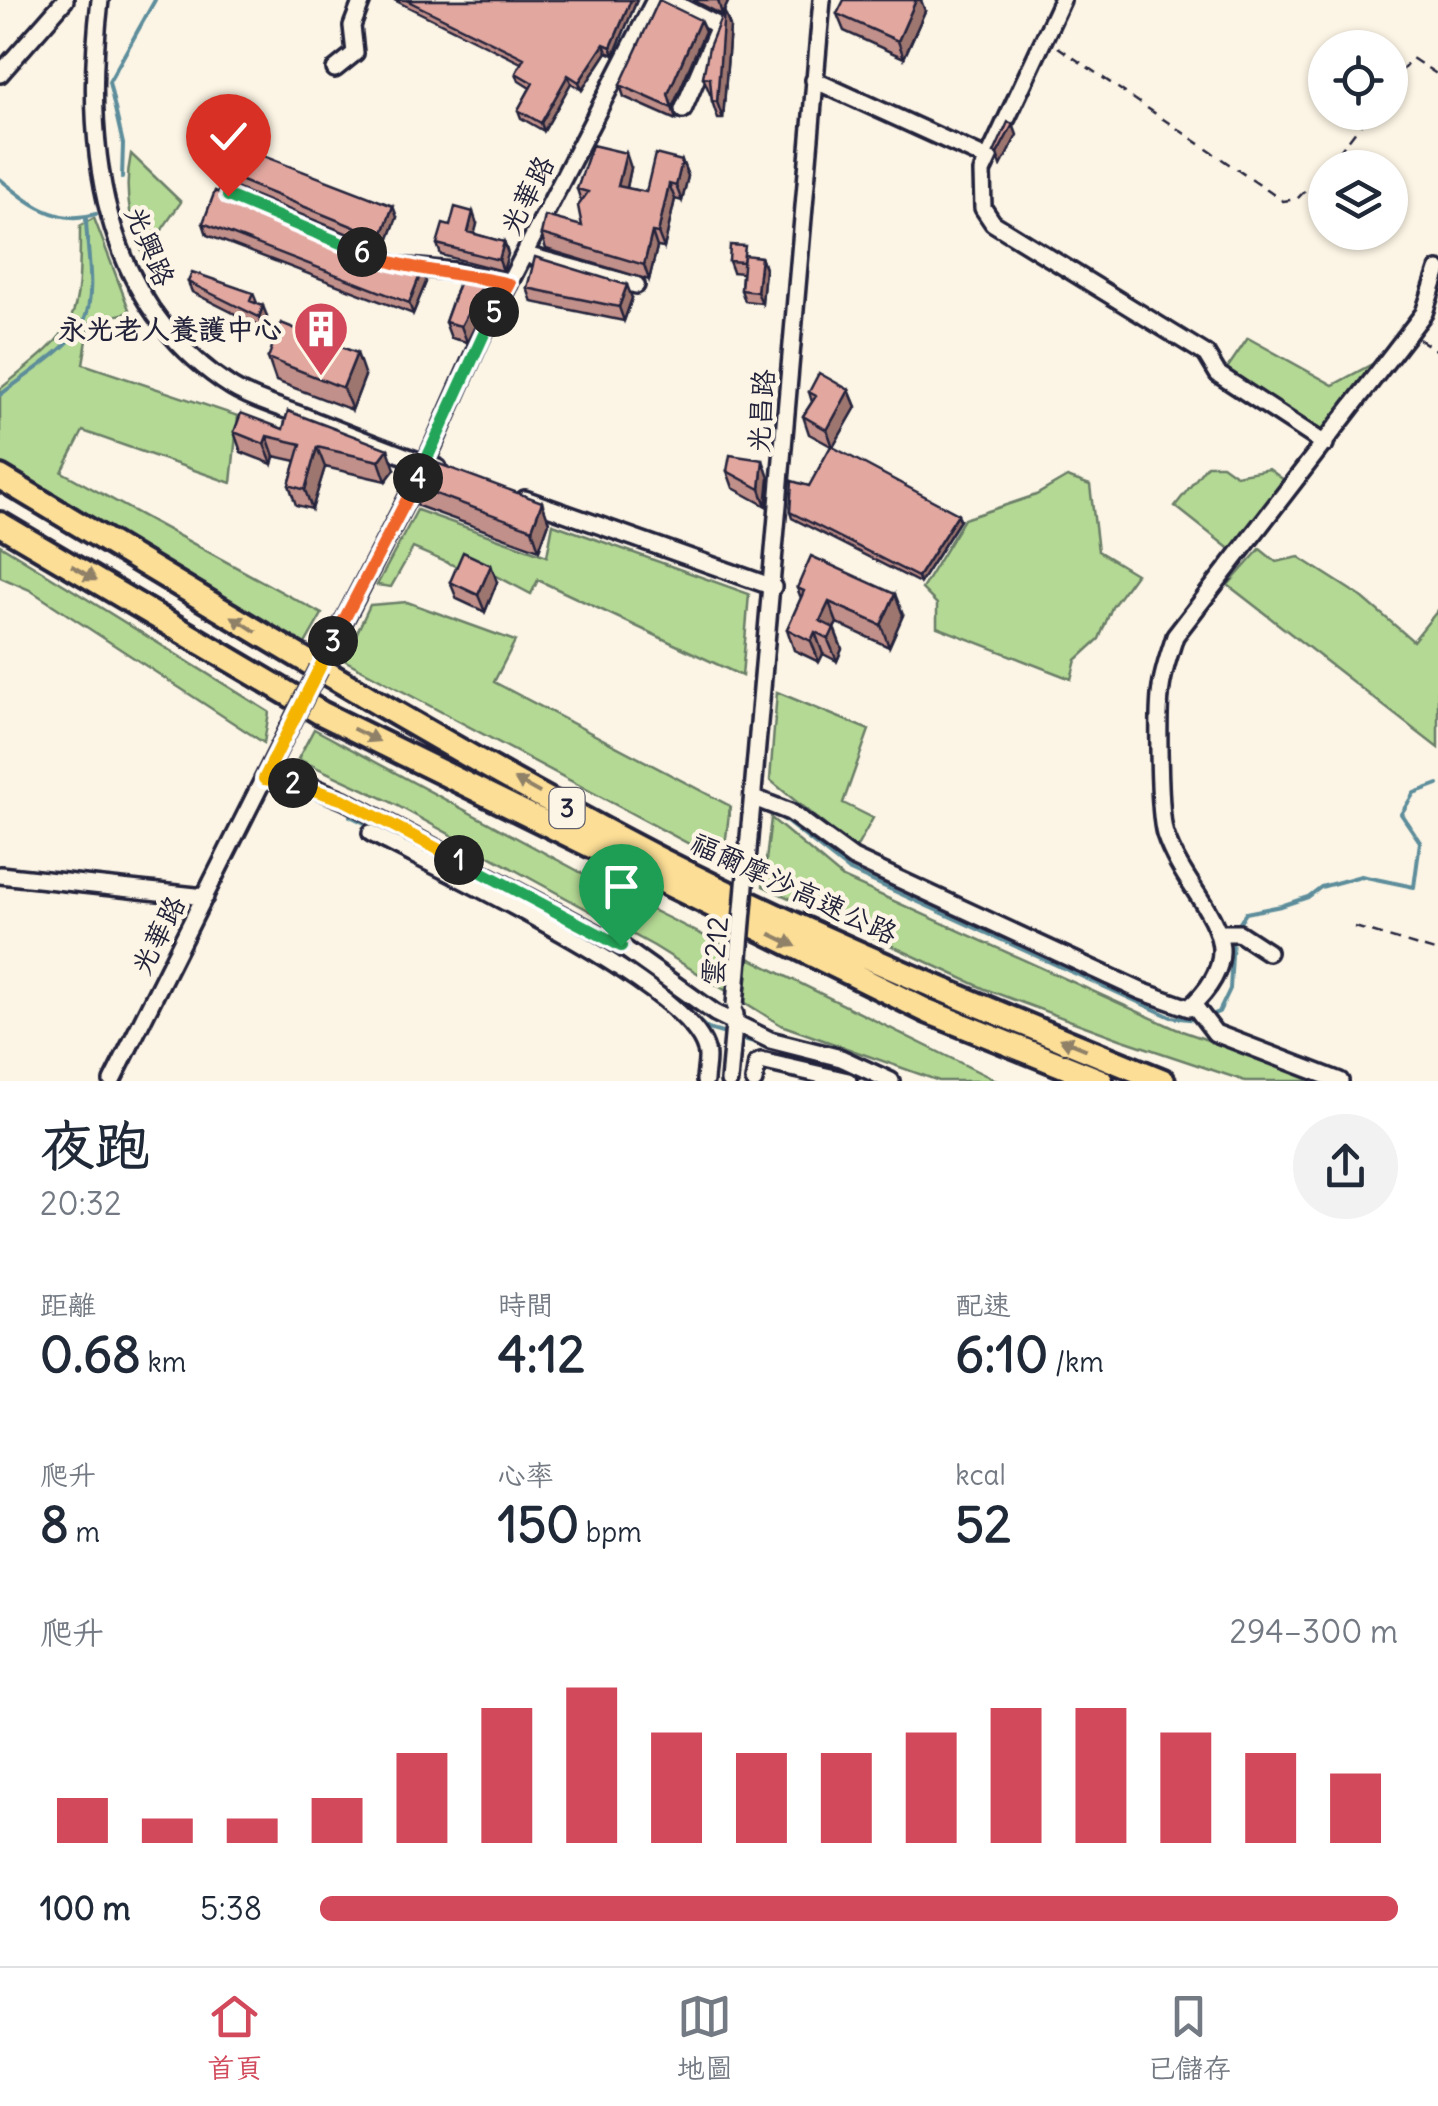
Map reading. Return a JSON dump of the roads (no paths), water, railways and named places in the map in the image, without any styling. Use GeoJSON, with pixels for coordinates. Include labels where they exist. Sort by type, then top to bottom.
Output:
{"type":"FeatureCollection","features":[{"type":"Feature","properties":{"kind":"highway","name":"福爾摩沙高速公路"},"geometry":{"type":"LineString","coordinates":[[0,477],[334,680],[661,860],[997,1014],[1163,1081]]}},
{"type":"Feature","properties":{"kind":"highway","name":"福爾摩沙高速公路"},"geometry":{"type":"LineString","coordinates":[[0,524],[321,712],[928,1011],[1101,1081]]}},
{"type":"Feature","properties":{"kind":"highway"},"geometry":{"type":"LineString","coordinates":[[1063,1064],[1092,1081]]}},
{"type":"Feature","properties":{"kind":"street"},"geometry":{"type":"LineString","coordinates":[[0,74],[65,0]]}},
{"type":"Feature","properties":{"kind":"street","name":"光興路"},"geometry":{"type":"LineString","coordinates":[[100,0],[93,111],[104,199],[123,262],[141,297],[188,356],[236,390],[454,474]]}},
{"type":"Feature","properties":{"kind":"street"},"geometry":{"type":"LineString","coordinates":[[334,69],[355,53],[352,26],[362,0]]}},
{"type":"Feature","properties":{"kind":"street","name":"光華路"},"geometry":{"type":"LineString","coordinates":[[112,1081],[425,464],[509,284],[654,0]]}},
{"type":"Feature","properties":{"kind":"street"},"geometry":{"type":"LineString","coordinates":[[668,0],[719,26],[682,110]]}},
{"type":"Feature","properties":{"kind":"street","name":"光昌路"},"geometry":{"type":"LineString","coordinates":[[750,826],[822,0]]}},
{"type":"Feature","properties":{"kind":"street"},"geometry":{"type":"LineString","coordinates":[[1062,0],[982,172],[983,208],[994,223],[1206,354],[1218,374],[1325,444]]}},
{"type":"Feature","properties":{"kind":"street"},"geometry":{"type":"LineString","coordinates":[[814,80],[988,159]]}},
{"type":"Feature","properties":{"kind":"street"},"geometry":{"type":"LineString","coordinates":[[228,196],[396,266],[453,271],[509,284]]}},
{"type":"Feature","properties":{"kind":"street"},"geometry":{"type":"LineString","coordinates":[[524,255],[636,285]]}},
{"type":"Feature","properties":{"kind":"street"},"geometry":{"type":"LineString","coordinates":[[754,798],[790,812],[852,858],[1141,991],[1188,1008],[1209,990],[1222,968],[1220,932],[1164,832],[1160,690],[1175,636],[1424,314],[1438,270]]}},
{"type":"Feature","properties":{"kind":"street"},"geometry":{"type":"LineString","coordinates":[[511,494],[773,588]]}},
{"type":"Feature","properties":{"kind":"street"},"geometry":{"type":"LineString","coordinates":[[264,779],[308,785],[344,800],[621,946],[734,1022],[770,1040],[841,1058],[890,1081]]}},
{"type":"Feature","properties":{"kind":"street","name":"雲212"},"geometry":{"type":"LineString","coordinates":[[729,1081],[750,826]]}},
{"type":"Feature","properties":{"kind":"street"},"geometry":{"type":"LineString","coordinates":[[372,833],[610,961],[684,1015],[706,1050],[705,1081]]}},
{"type":"Feature","properties":{"kind":"street"},"geometry":{"type":"LineString","coordinates":[[0,876],[205,897]]}},
{"type":"Feature","properties":{"kind":"street"},"geometry":{"type":"LineString","coordinates":[[1220,932],[1240,933],[1268,952]]}},
{"type":"Feature","properties":{"kind":"street"},"geometry":{"type":"LineString","coordinates":[[610,961],[621,946]]}},
{"type":"Feature","properties":{"kind":"street"},"geometry":{"type":"LineString","coordinates":[[1193,1004],[1208,1025],[1239,1045],[1340,1081]]}},
{"type":"Feature","properties":{"kind":"street"},"geometry":{"type":"LineString","coordinates":[[754,1081],[757,1064],[762,1062],[848,1081]]}},
{"type":"Feature","properties":{"kind":"waterway"},"geometry":{"type":"LineString","coordinates":[[122,178],[123,144],[109,82],[155,0]]}},
{"type":"Feature","properties":{"kind":"waterway"},"geometry":{"type":"LineString","coordinates":[[0,179],[33,204],[56,215],[96,214]]}},
{"type":"Feature","properties":{"kind":"waterway"},"geometry":{"type":"LineString","coordinates":[[0,395],[58,351],[84,321],[90,283],[86,217]]}},
{"type":"Feature","properties":{"kind":"waterway"},"geometry":{"type":"LineString","coordinates":[[1236,929],[1246,913],[1281,906],[1308,897],[1321,887],[1361,876],[1414,887],[1420,842],[1401,814],[1414,793],[1438,784]]}},
{"type":"Feature","properties":{"kind":"waterway"},"geometry":{"type":"LineString","coordinates":[[350,816],[373,827]]}},
{"type":"Feature","properties":{"kind":"waterway"},"geometry":{"type":"LineString","coordinates":[[779,816],[848,870],[1171,1017],[1198,1020]]}},
{"type":"Feature","properties":{"kind":"waterway"},"geometry":{"type":"LineString","coordinates":[[1206,1017],[1219,1012],[1230,989],[1233,938]]}},
{"type":"Feature","properties":{"kind":"waterway"},"geometry":{"type":"LineString","coordinates":[[611,953],[632,968]]}},
{"type":"Feature","properties":{"kind":"waterway"},"geometry":{"type":"LineString","coordinates":[[668,994],[708,1029],[722,1033]]}},
{"type":"Feature","properties":{"kind":"waterway"},"geometry":{"type":"LineString","coordinates":[[743,1039],[768,1046]]}},
{"type":"Feature","properties":{"kind":"place","name":"永光老人養護中心"},"geometry":{"type":"Point","coordinates":[321,378]}}]}
